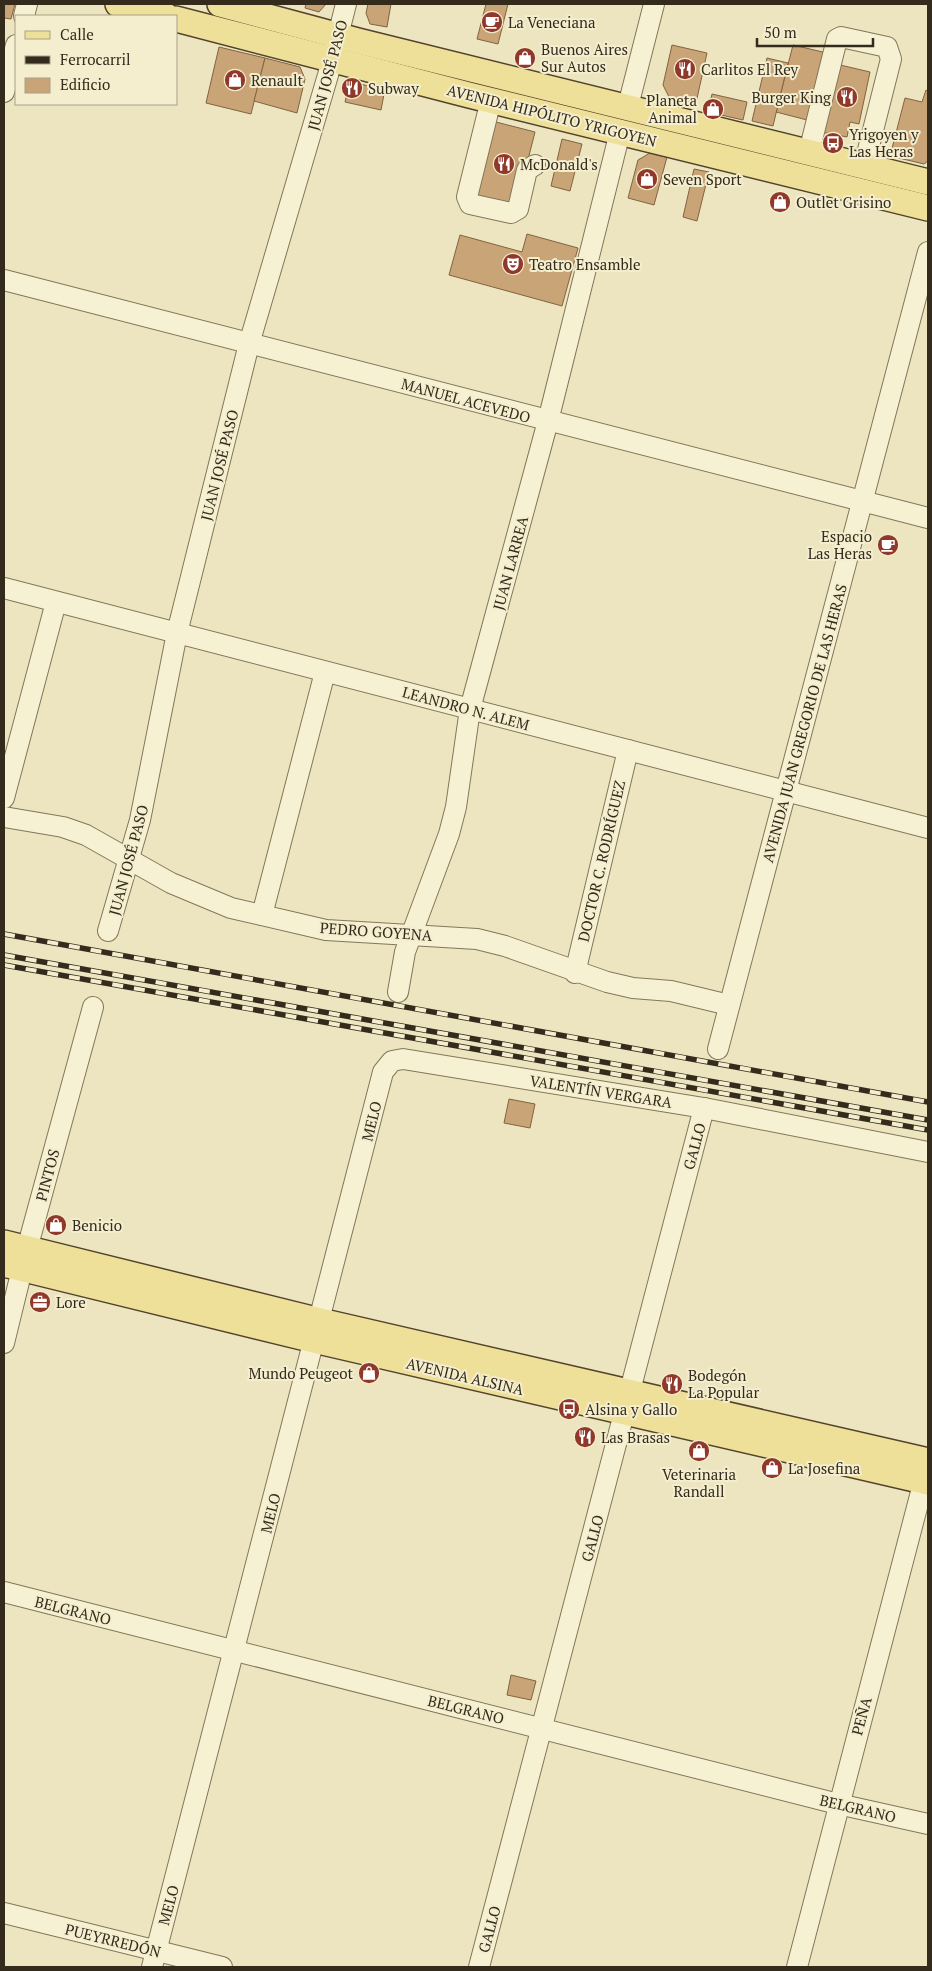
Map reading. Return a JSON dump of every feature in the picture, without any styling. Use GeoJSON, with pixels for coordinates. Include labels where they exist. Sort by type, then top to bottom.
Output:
{"type":"FeatureCollection","features":[{"type":"Feature","properties":{"kind":"main road"},"geometry":{"type":"LineString","coordinates":[[118,4],[162,15]]}},
{"type":"Feature","properties":{"kind":"main road","name":"AVENIDA HIPÓLITO YRIGOYEN"},"geometry":{"type":"LineString","coordinates":[[220,4],[928,182]]}},
{"type":"Feature","properties":{"kind":"main road","name":"AVENIDA HIPÓLITO YRIGOYEN"},"geometry":{"type":"LineString","coordinates":[[178,20],[491,100],[928,208]]}},
{"type":"Feature","properties":{"kind":"main road","name":"AVENIDA ALSINA"},"geometry":{"type":"LineString","coordinates":[[14,1256],[317,1331],[927,1472]]}},
{"type":"Feature","properties":{"kind":"street","name":"JUAN JOSÉ PASO"},"geometry":{"type":"LineString","coordinates":[[108,931],[130,860],[177,633],[249,344],[332,60],[346,4]]}},
{"type":"Feature","properties":{"kind":"street"},"geometry":{"type":"LineString","coordinates":[[628,106],[654,4]]}},
{"type":"Feature","properties":{"kind":"street"},"geometry":{"type":"LineString","coordinates":[[809,152],[837,39],[841,37],[886,47],[891,59],[864,166]]}},
{"type":"Feature","properties":{"kind":"street"},"geometry":{"type":"LineString","coordinates":[[4,92],[15,49]]}},
{"type":"Feature","properties":{"kind":"street"},"geometry":{"type":"LineString","coordinates":[[491,100],[467,197],[470,204],[511,213],[518,209],[527,170],[536,165]]}},
{"type":"Feature","properties":{"kind":"street","name":"JUAN LARREA"},"geometry":{"type":"LineString","coordinates":[[398,992],[405,952],[449,834],[456,807],[470,709],[548,421],[620,132]]}},
{"type":"Feature","properties":{"kind":"street","name":"AVENIDA JUAN GREGORIO DE LAS HERAS"},"geometry":{"type":"LineString","coordinates":[[718,1049],[928,252]]}},
{"type":"Feature","properties":{"kind":"street","name":"MANUEL ACEVEDO"},"geometry":{"type":"LineString","coordinates":[[4,280],[928,518]]}},
{"type":"Feature","properties":{"kind":"street","name":"LEANDRO N. ALEM"},"geometry":{"type":"LineString","coordinates":[[4,588],[928,828]]}},
{"type":"Feature","properties":{"kind":"street"},"geometry":{"type":"LineString","coordinates":[[4,798],[56,602]]}},
{"type":"Feature","properties":{"kind":"street"},"geometry":{"type":"LineString","coordinates":[[262,915],[325,672]]}},
{"type":"Feature","properties":{"kind":"street","name":"DOCTOR C. RODRÍGUEZ"},"geometry":{"type":"LineString","coordinates":[[575,973],[628,750]]}},
{"type":"Feature","properties":{"kind":"street","name":"PEDRO GOYENA"},"geometry":{"type":"LineString","coordinates":[[4,817],[68,829],[86,835],[197,894],[231,908],[326,930],[477,939],[505,946],[575,973],[615,984],[671,991],[729,1005]]}},
{"type":"Feature","properties":{"kind":"street","name":"PINTOS"},"geometry":{"type":"LineString","coordinates":[[4,1344],[14,1256],[92,1006]]}},
{"type":"Feature","properties":{"kind":"street","name":"VALENTÍN VERGARA"},"geometry":{"type":"LineString","coordinates":[[392,1061],[403,1059],[704,1108],[928,1152]]}},
{"type":"Feature","properties":{"kind":"street","name":"MELO"},"geometry":{"type":"LineString","coordinates":[[154,1959],[383,1072],[392,1061]]}},
{"type":"Feature","properties":{"kind":"street","name":"GALLO"},"geometry":{"type":"LineString","coordinates":[[478,1967],[704,1108]]}},
{"type":"Feature","properties":{"kind":"street","name":"PEÑA"},"geometry":{"type":"LineString","coordinates":[[797,1967],[838,1804],[927,1472]]}},
{"type":"Feature","properties":{"kind":"street","name":"BELGRANO"},"geometry":{"type":"LineString","coordinates":[[4,1592],[838,1804],[928,1824]]}},
{"type":"Feature","properties":{"kind":"street","name":"PUEYRREDÓN"},"geometry":{"type":"LineString","coordinates":[[4,1913],[154,1959],[222,1967]]}},
{"type":"Feature","properties":{"kind":"building"},"geometry":{"type":"Polygon","coordinates":[[[4,4],[15,4],[11,19],[4,18],[4,4]]]}},
{"type":"Feature","properties":{"kind":"building"},"geometry":{"type":"Polygon","coordinates":[[[306,4],[326,4],[319,12],[305,8],[306,4]]]}},
{"type":"Feature","properties":{"kind":"building"},"geometry":{"type":"Polygon","coordinates":[[[368,4],[391,4],[387,27],[370,24],[366,13],[368,4]]]}},
{"type":"Feature","properties":{"kind":"building","name":"La Veneciana"},"geometry":{"type":"Polygon","coordinates":[[[486,4],[508,4],[498,44],[477,39],[486,4]]]}},
{"type":"Feature","properties":{"kind":"building","name":"Carlitos El Rey"},"geometry":{"type":"Polygon","coordinates":[[[672,45],[707,53],[696,103],[669,97],[663,85],[672,45]]]}},
{"type":"Feature","properties":{"kind":"building"},"geometry":{"type":"Polygon","coordinates":[[[793,45],[827,53],[811,121],[776,112],[793,45]]]}},
{"type":"Feature","properties":{"kind":"building","name":"Renault"},"geometry":{"type":"Polygon","coordinates":[[[219,47],[265,58],[251,114],[206,103],[219,47]]]}},
{"type":"Feature","properties":{"kind":"building"},"geometry":{"type":"Polygon","coordinates":[[[265,58],[300,67],[305,79],[297,113],[254,101],[265,58]]]}},
{"type":"Feature","properties":{"kind":"building"},"geometry":{"type":"Polygon","coordinates":[[[767,58],[788,63],[773,126],[752,121],[767,58]]]}},
{"type":"Feature","properties":{"kind":"building","name":"Burger King"},"geometry":{"type":"Polygon","coordinates":[[[836,64],[870,72],[859,124],[850,122],[847,137],[821,132],[836,64]]]}},
{"type":"Feature","properties":{"kind":"building"},"geometry":{"type":"Polygon","coordinates":[[[354,83],[385,89],[381,110],[345,102],[348,89],[354,83]]]}},
{"type":"Feature","properties":{"kind":"building"},"geometry":{"type":"Polygon","coordinates":[[[926,90],[928,91],[928,161],[924,164],[890,156],[905,98],[922,102],[926,90]]]}},
{"type":"Feature","properties":{"kind":"building"},"geometry":{"type":"Polygon","coordinates":[[[712,94],[747,102],[743,120],[708,112],[712,94]]]}},
{"type":"Feature","properties":{"kind":"building","name":"McDonald's"},"geometry":{"type":"Polygon","coordinates":[[[492,121],[535,132],[516,207],[473,196],[492,121]]]}},
{"type":"Feature","properties":{"kind":"building"},"geometry":{"type":"Polygon","coordinates":[[[562,139],[582,144],[570,191],[551,186],[562,139]]]}},
{"type":"Feature","properties":{"kind":"building","name":"Seven Sport"},"geometry":{"type":"Polygon","coordinates":[[[650,153],[667,157],[654,205],[628,198],[638,160],[650,153]]]}},
{"type":"Feature","properties":{"kind":"building"},"geometry":{"type":"Polygon","coordinates":[[[694,169],[709,172],[697,221],[683,217],[694,169]]]}},
{"type":"Feature","properties":{"kind":"building","name":"Teatro Ensamble"},"geometry":{"type":"Polygon","coordinates":[[[527,234],[578,248],[562,306],[449,275],[460,235],[522,252],[527,234]]]}},
{"type":"Feature","properties":{"kind":"building"},"geometry":{"type":"Polygon","coordinates":[[[509,1099],[535,1104],[530,1128],[504,1123],[509,1099]]]}},
{"type":"Feature","properties":{"kind":"building"},"geometry":{"type":"Polygon","coordinates":[[[511,1675],[536,1681],[531,1700],[507,1695],[511,1675]]]}},
{"type":"Feature","properties":{"kind":"railway"},"geometry":{"type":"LineString","coordinates":[[4,934],[928,1102]]}},
{"type":"Feature","properties":{"kind":"railway"},"geometry":{"type":"LineString","coordinates":[[4,955],[928,1120]]}},
{"type":"Feature","properties":{"kind":"railway"},"geometry":{"type":"LineString","coordinates":[[4,965],[928,1130]]}},
{"type":"Feature","properties":{"kind":"place","name":"La Veneciana"},"geometry":{"type":"Point","coordinates":[492,22]}},
{"type":"Feature","properties":{"kind":"place","name":"Buenos Aires Sur Autos"},"geometry":{"type":"Point","coordinates":[525,58]}},
{"type":"Feature","properties":{"kind":"place","name":"Carlitos El Rey"},"geometry":{"type":"Point","coordinates":[685,69]}},
{"type":"Feature","properties":{"kind":"place","name":"Renault"},"geometry":{"type":"Point","coordinates":[235,80]}},
{"type":"Feature","properties":{"kind":"place","name":"Subway"},"geometry":{"type":"Point","coordinates":[352,88]}},
{"type":"Feature","properties":{"kind":"place","name":"Burger King"},"geometry":{"type":"Point","coordinates":[847,97]}},
{"type":"Feature","properties":{"kind":"place","name":"Planeta Animal"},"geometry":{"type":"Point","coordinates":[713,109]}},
{"type":"Feature","properties":{"kind":"place","name":"Yrigoyen y Las Heras"},"geometry":{"type":"Point","coordinates":[833,143]}},
{"type":"Feature","properties":{"kind":"place","name":"McDonald's"},"geometry":{"type":"Point","coordinates":[504,164]}},
{"type":"Feature","properties":{"kind":"place","name":"Seven Sport"},"geometry":{"type":"Point","coordinates":[647,179]}},
{"type":"Feature","properties":{"kind":"place","name":"Outlet Grisino"},"geometry":{"type":"Point","coordinates":[780,202]}},
{"type":"Feature","properties":{"kind":"place","name":"Teatro Ensamble"},"geometry":{"type":"Point","coordinates":[513,264]}},
{"type":"Feature","properties":{"kind":"place","name":"Espacio Las Heras"},"geometry":{"type":"Point","coordinates":[888,545]}},
{"type":"Feature","properties":{"kind":"place","name":"Benicio"},"geometry":{"type":"Point","coordinates":[56,1225]}},
{"type":"Feature","properties":{"kind":"place","name":"Lore"},"geometry":{"type":"Point","coordinates":[40,1302]}},
{"type":"Feature","properties":{"kind":"place","name":"Mundo Peugeot"},"geometry":{"type":"Point","coordinates":[369,1373]}},
{"type":"Feature","properties":{"kind":"place","name":"Bodegón La Popular"},"geometry":{"type":"Point","coordinates":[672,1384]}},
{"type":"Feature","properties":{"kind":"place","name":"Alsina y Gallo"},"geometry":{"type":"Point","coordinates":[569,1409]}},
{"type":"Feature","properties":{"kind":"place","name":"Las Brasas"},"geometry":{"type":"Point","coordinates":[585,1437]}},
{"type":"Feature","properties":{"kind":"place","name":"Veterinaria Randall"},"geometry":{"type":"Point","coordinates":[699,1451]}},
{"type":"Feature","properties":{"kind":"place","name":"La Josefina"},"geometry":{"type":"Point","coordinates":[772,1468]}}]}
